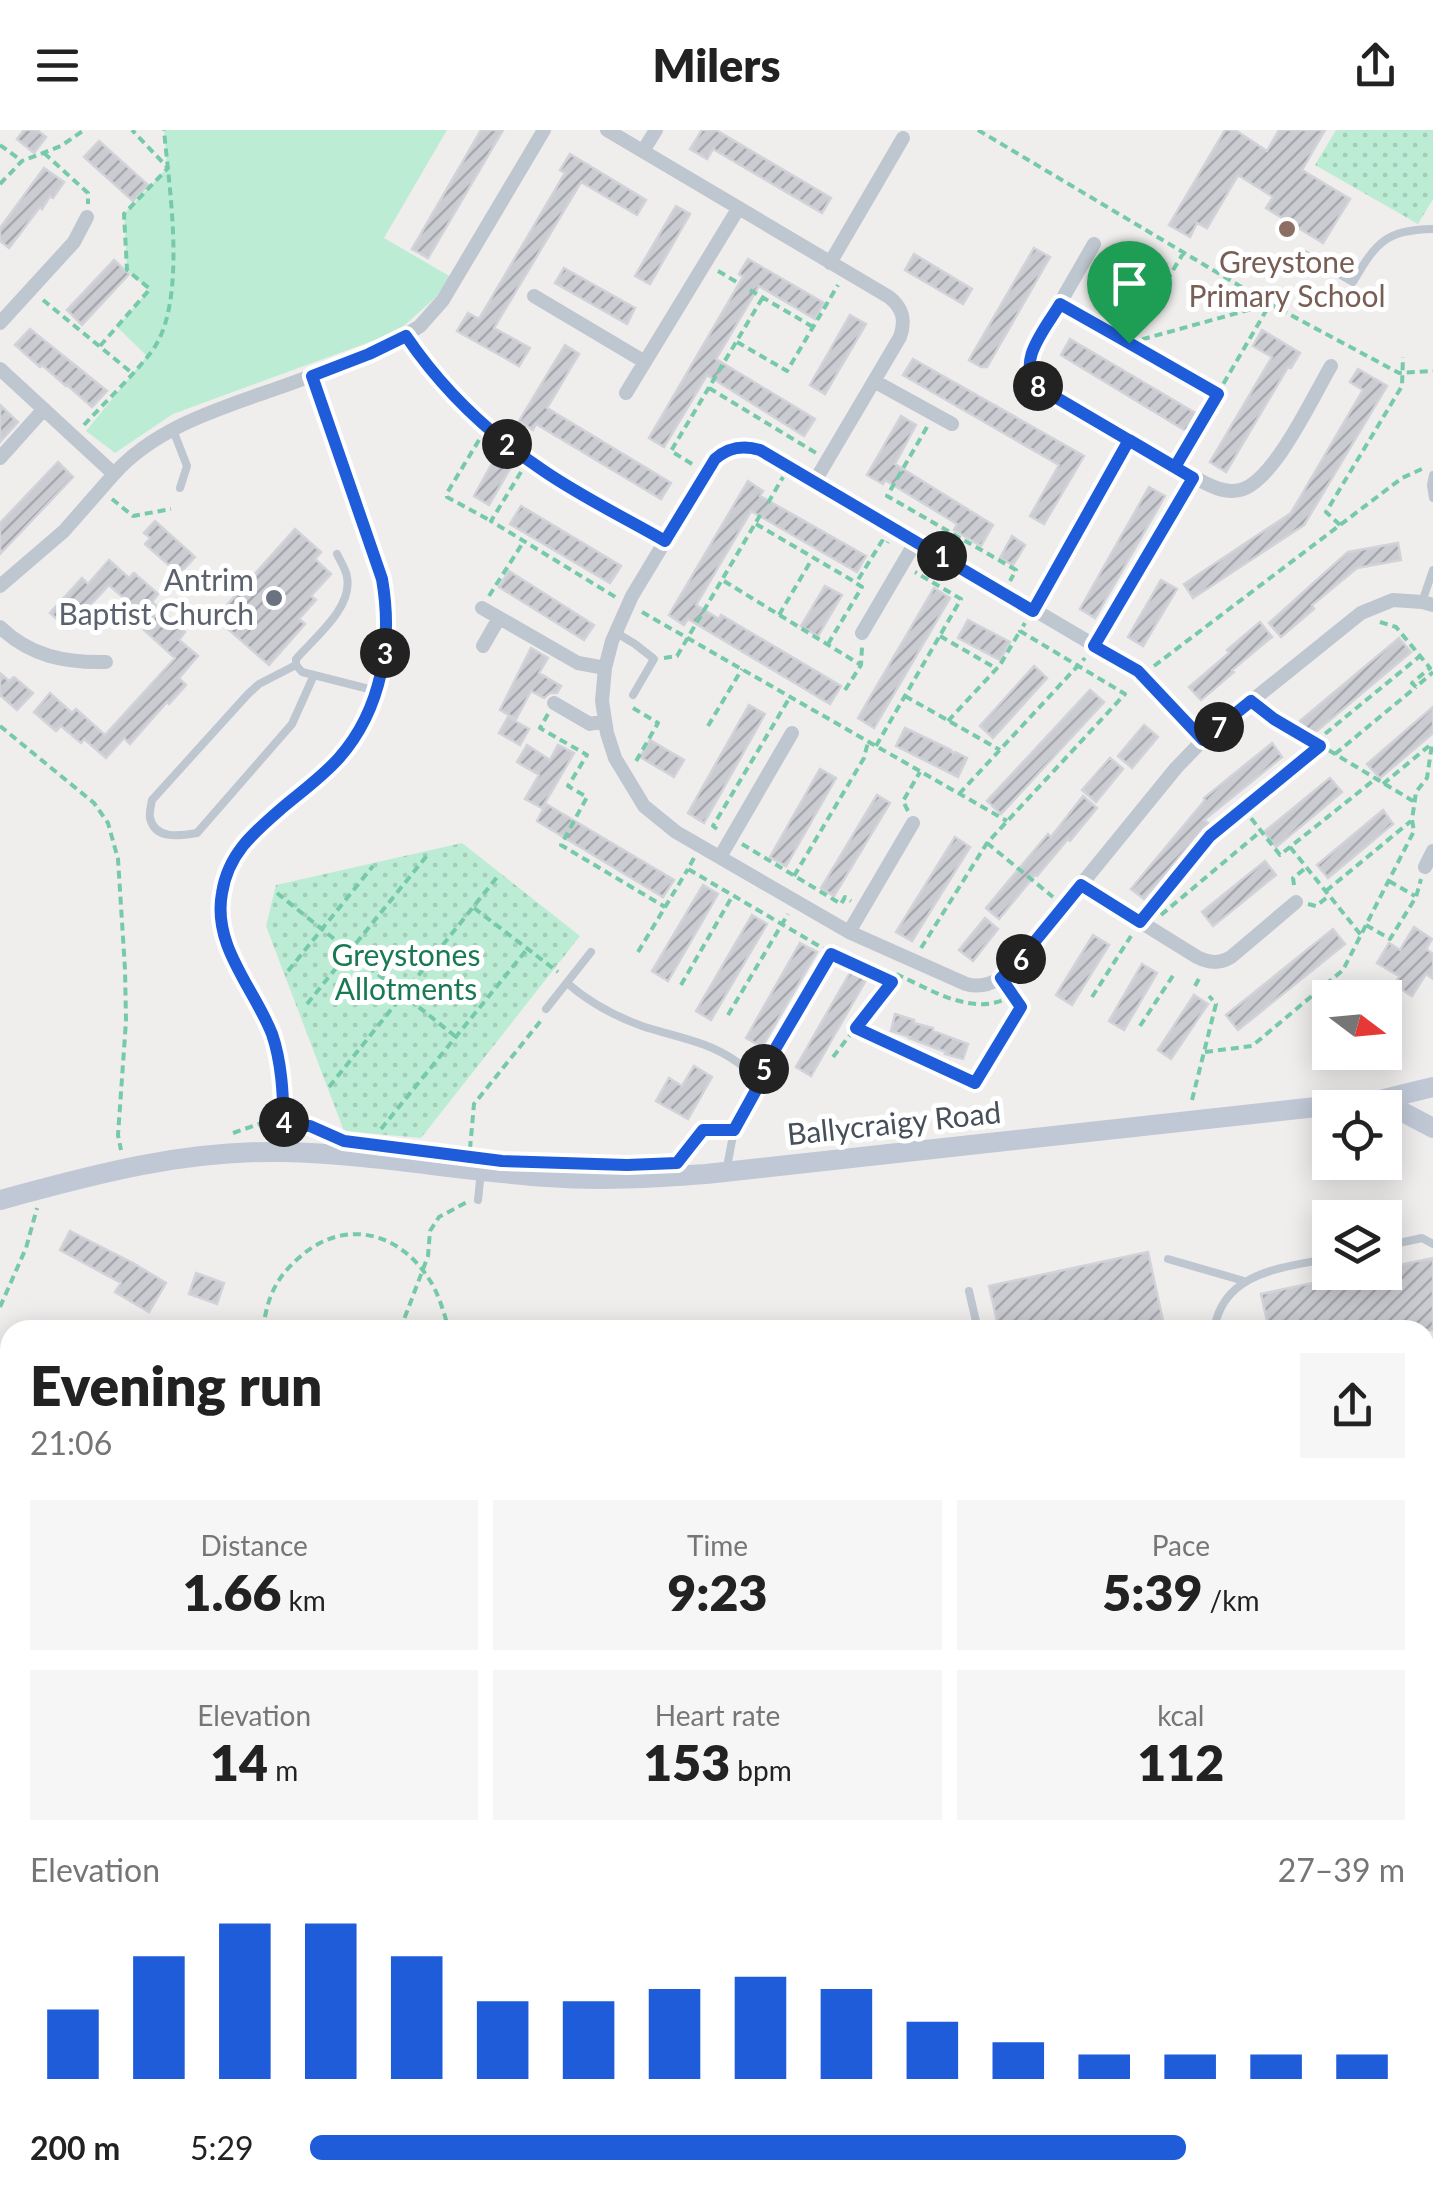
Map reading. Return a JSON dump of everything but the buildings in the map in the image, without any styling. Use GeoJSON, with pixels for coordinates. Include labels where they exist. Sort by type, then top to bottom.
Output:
{"type":"FeatureCollection","features":[{"type":"Feature","properties":{"kind":"main road","name":"Ballycraigy Road"},"geometry":{"type":"LineString","coordinates":[[1402,1095],[1433,1088]]}},
{"type":"Feature","properties":{"kind":"main road","name":"Ballycraigy Road"},"geometry":{"type":"LineString","coordinates":[[0,1200],[148,1162],[191,1156],[282,1152],[475,1164],[547,1177],[605,1179],[727,1172],[1312,1107]]}},
{"type":"Feature","properties":{"kind":"main road"},"geometry":{"type":"LineString","coordinates":[[1402,1112],[1433,1128]]}},
{"type":"Feature","properties":{"kind":"street"},"geometry":{"type":"LineString","coordinates":[[0,586],[64,531],[140,448],[217,410],[369,354],[420,326],[443,300],[544,130]]}},
{"type":"Feature","properties":{"kind":"street"},"geometry":{"type":"LineString","coordinates":[[607,130],[889,297],[902,314],[900,337],[815,481]]}},
{"type":"Feature","properties":{"kind":"street"},"geometry":{"type":"LineString","coordinates":[[644,151],[656,130]]}},
{"type":"Feature","properties":{"kind":"street"},"geometry":{"type":"LineString","coordinates":[[830,263],[903,138]]}},
{"type":"Feature","properties":{"kind":"street"},"geometry":{"type":"LineString","coordinates":[[626,393],[738,209]]}},
{"type":"Feature","properties":{"kind":"street"},"geometry":{"type":"LineString","coordinates":[[0,323],[74,242],[87,217]]}},
{"type":"Feature","properties":{"kind":"street"},"geometry":{"type":"LineString","coordinates":[[1094,244],[1030,355],[1031,379],[1046,392],[1193,478],[1228,491],[1242,490],[1259,480],[1279,455],[1330,366]]}},
{"type":"Feature","properties":{"kind":"street"},"geometry":{"type":"LineString","coordinates":[[534,296],[645,362]]}},
{"type":"Feature","properties":{"kind":"street"},"geometry":{"type":"LineString","coordinates":[[406,336],[436,377],[528,460],[665,541]]}},
{"type":"Feature","properties":{"kind":"street"},"geometry":{"type":"LineString","coordinates":[[0,369],[114,474]]}},
{"type":"Feature","properties":{"kind":"street"},"geometry":{"type":"LineString","coordinates":[[282,1152],[282,1085],[274,1041],[228,948],[220,920],[222,893],[230,864],[249,836],[327,770],[358,730],[377,691],[386,642],[382,579],[312,376]]}},
{"type":"Feature","properties":{"kind":"street"},"geometry":{"type":"LineString","coordinates":[[874,381],[952,424]]}},
{"type":"Feature","properties":{"kind":"street"},"geometry":{"type":"LineString","coordinates":[[0,458],[44,409]]}},
{"type":"Feature","properties":{"kind":"street"},"geometry":{"type":"LineString","coordinates":[[1033,611],[1129,440]]}},
{"type":"Feature","properties":{"kind":"street"},"geometry":{"type":"LineString","coordinates":[[1203,740],[1142,676],[768,453],[752,448],[739,447],[718,456],[665,541],[621,600],[602,692],[612,750],[634,793],[650,812],[676,832],[850,932],[974,986],[984,986],[1001,978],[1023,956],[1203,740],[1361,613],[1394,600],[1428,604]]}},
{"type":"Feature","properties":{"kind":"street"},"geometry":{"type":"LineString","coordinates":[[862,632],[916,541]]}},
{"type":"Feature","properties":{"kind":"street"},"geometry":{"type":"LineString","coordinates":[[482,608],[578,663],[605,668]]}},
{"type":"Feature","properties":{"kind":"street"},"geometry":{"type":"LineString","coordinates":[[482,646],[499,618]]}},
{"type":"Feature","properties":{"kind":"street"},"geometry":{"type":"LineString","coordinates":[[0,627],[17,642],[47,657],[106,662]]}},
{"type":"Feature","properties":{"kind":"street"},"geometry":{"type":"LineString","coordinates":[[554,702],[590,724],[604,721]]}},
{"type":"Feature","properties":{"kind":"street"},"geometry":{"type":"LineString","coordinates":[[720,857],[792,733]]}},
{"type":"Feature","properties":{"kind":"street"},"geometry":{"type":"LineString","coordinates":[[850,932],[913,823]]}},
{"type":"Feature","properties":{"kind":"street"},"geometry":{"type":"LineString","coordinates":[[1425,867],[1433,851]]}},
{"type":"Feature","properties":{"kind":"street"},"geometry":{"type":"LineString","coordinates":[[1081,885],[1207,962],[1230,957],[1296,902]]}},
{"type":"Feature","properties":{"kind":"lane"},"geometry":{"type":"LineString","coordinates":[[1299,251],[1353,282],[1381,242],[1404,232],[1433,229]]}},
{"type":"Feature","properties":{"kind":"lane"},"geometry":{"type":"LineString","coordinates":[[174,430],[186,462],[180,488]]}},
{"type":"Feature","properties":{"kind":"lane"},"geometry":{"type":"LineString","coordinates":[[1433,476],[1433,498]]}},
{"type":"Feature","properties":{"kind":"lane"},"geometry":{"type":"LineString","coordinates":[[337,554],[347,576],[347,595],[296,659],[296,665],[314,676],[377,691]]}},
{"type":"Feature","properties":{"kind":"lane"},"geometry":{"type":"LineString","coordinates":[[1428,604],[1433,570]]}},
{"type":"Feature","properties":{"kind":"lane"},"geometry":{"type":"LineString","coordinates":[[615,632],[654,659],[634,696]]}},
{"type":"Feature","properties":{"kind":"lane"},"geometry":{"type":"LineString","coordinates":[[296,665],[248,694],[152,800],[150,819],[157,830],[174,838],[196,833],[292,724],[314,676]]}},
{"type":"Feature","properties":{"kind":"lane"},"geometry":{"type":"LineString","coordinates":[[546,1010],[591,952]]}},
{"type":"Feature","properties":{"kind":"lane"},"geometry":{"type":"LineString","coordinates":[[567,983],[587,1000],[618,1017],[718,1051],[738,1062],[760,1083],[734,1130],[727,1172]]}},
{"type":"Feature","properties":{"kind":"lane"},"geometry":{"type":"LineString","coordinates":[[475,1164],[478,1200]]}},
{"type":"Feature","properties":{"kind":"lane"},"geometry":{"type":"LineString","coordinates":[[1402,1242],[1422,1238],[1433,1244]]}},
{"type":"Feature","properties":{"kind":"lane"},"geometry":{"type":"LineString","coordinates":[[1168,1258],[1244,1281]]}},
{"type":"Feature","properties":{"kind":"lane"},"geometry":{"type":"LineString","coordinates":[[1216,1320],[1223,1304],[1244,1281],[1262,1272],[1312,1262]]}},
{"type":"Feature","properties":{"kind":"lane"},"geometry":{"type":"LineString","coordinates":[[969,1292],[976,1320]]}},
{"type":"Feature","properties":{"kind":"path"},"geometry":{"type":"LineString","coordinates":[[0,184],[22,161],[74,139],[84,130]]}},
{"type":"Feature","properties":{"kind":"path"},"geometry":{"type":"LineString","coordinates":[[132,130],[168,168]]}},
{"type":"Feature","properties":{"kind":"path"},"geometry":{"type":"LineString","coordinates":[[74,436],[153,350],[167,312],[173,270],[164,130]]}},
{"type":"Feature","properties":{"kind":"path"},"geometry":{"type":"LineString","coordinates":[[978,130],[1270,304],[1402,374],[1433,371]]}},
{"type":"Feature","properties":{"kind":"path"},"geometry":{"type":"LineString","coordinates":[[0,145],[22,161]]}},
{"type":"Feature","properties":{"kind":"path"},"geometry":{"type":"LineString","coordinates":[[44,152],[88,193],[87,217]]}},
{"type":"Feature","properties":{"kind":"path"},"geometry":{"type":"LineString","coordinates":[[100,346],[150,290],[128,270],[124,214],[168,168]]}},
{"type":"Feature","properties":{"kind":"path"},"geometry":{"type":"LineString","coordinates":[[1129,343],[1184,252]]}},
{"type":"Feature","properties":{"kind":"path"},"geometry":{"type":"LineString","coordinates":[[705,263],[740,284]]}},
{"type":"Feature","properties":{"kind":"path"},"geometry":{"type":"LineString","coordinates":[[736,342],[787,371],[846,272]]}},
{"type":"Feature","properties":{"kind":"path"},"geometry":{"type":"LineString","coordinates":[[30,290],[132,373]]}},
{"type":"Feature","properties":{"kind":"path"},"geometry":{"type":"LineString","coordinates":[[750,290],[813,327]]}},
{"type":"Feature","properties":{"kind":"path"},"geometry":{"type":"LineString","coordinates":[[691,467],[693,463],[671,451],[764,298]]}},
{"type":"Feature","properties":{"kind":"path"},"geometry":{"type":"LineString","coordinates":[[1060,304],[1218,394]]}},
{"type":"Feature","properties":{"kind":"path"},"geometry":{"type":"LineString","coordinates":[[1129,343],[1270,304]]}},
{"type":"Feature","properties":{"kind":"path"},"geometry":{"type":"LineString","coordinates":[[1175,467],[1270,304]]}},
{"type":"Feature","properties":{"kind":"path"},"geometry":{"type":"LineString","coordinates":[[1340,524],[1326,512],[1402,386],[1403,357]]}},
{"type":"Feature","properties":{"kind":"path"},"geometry":{"type":"LineString","coordinates":[[709,388],[828,460]]}},
{"type":"Feature","properties":{"kind":"path"},"geometry":{"type":"LineString","coordinates":[[934,414],[887,496],[1016,570],[1003,593]]}},
{"type":"Feature","properties":{"kind":"path"},"geometry":{"type":"LineString","coordinates":[[487,426],[447,496],[1007,822]]}},
{"type":"Feature","properties":{"kind":"path"},"geometry":{"type":"LineString","coordinates":[[491,521],[528,460]]}},
{"type":"Feature","properties":{"kind":"path"},"geometry":{"type":"LineString","coordinates":[[1142,676],[1402,478],[1432,464]]}},
{"type":"Feature","properties":{"kind":"path"},"geometry":{"type":"LineString","coordinates":[[768,503],[790,466]]}},
{"type":"Feature","properties":{"kind":"path"},"geometry":{"type":"LineString","coordinates":[[960,794],[1094,646],[1193,478]]}},
{"type":"Feature","properties":{"kind":"path"},"geometry":{"type":"LineString","coordinates":[[101,489],[133,516],[172,508]]}},
{"type":"Feature","properties":{"kind":"path"},"geometry":{"type":"LineString","coordinates":[[654,659],[677,656],[762,512]]}},
{"type":"Feature","properties":{"kind":"path"},"geometry":{"type":"LineString","coordinates":[[756,524],[862,587],[828,644]]}},
{"type":"Feature","properties":{"kind":"path"},"geometry":{"type":"LineString","coordinates":[[856,583],[882,541],[887,544],[896,529]]}},
{"type":"Feature","properties":{"kind":"path"},"geometry":{"type":"LineString","coordinates":[[482,608],[524,540]]}},
{"type":"Feature","properties":{"kind":"path"},"geometry":{"type":"LineString","coordinates":[[779,615],[813,557]]}},
{"type":"Feature","properties":{"kind":"path"},"geometry":{"type":"LineString","coordinates":[[876,746],[961,599],[902,565]]}},
{"type":"Feature","properties":{"kind":"path"},"geometry":{"type":"LineString","coordinates":[[722,580],[861,664]]}},
{"type":"Feature","properties":{"kind":"path"},"geometry":{"type":"LineString","coordinates":[[608,610],[621,600]]}},
{"type":"Feature","properties":{"kind":"path"},"geometry":{"type":"LineString","coordinates":[[948,721],[997,669],[1033,611]]}},
{"type":"Feature","properties":{"kind":"path"},"geometry":{"type":"LineString","coordinates":[[1361,613],[1396,627],[1430,668],[1412,683],[1416,686]]}},
{"type":"Feature","properties":{"kind":"path"},"geometry":{"type":"LineString","coordinates":[[913,960],[987,843],[1125,694],[1020,631]]}},
{"type":"Feature","properties":{"kind":"path"},"geometry":{"type":"LineString","coordinates":[[845,690],[861,664],[862,632]]}},
{"type":"Feature","properties":{"kind":"path"},"geometry":{"type":"LineString","coordinates":[[940,636],[997,669]]}},
{"type":"Feature","properties":{"kind":"path"},"geometry":{"type":"LineString","coordinates":[[1092,996],[1210,836],[1420,656]]}},
{"type":"Feature","properties":{"kind":"path"},"geometry":{"type":"LineString","coordinates":[[708,726],[742,669]]}},
{"type":"Feature","properties":{"kind":"path"},"geometry":{"type":"LineString","coordinates":[[1335,755],[1433,672]]}},
{"type":"Feature","properties":{"kind":"path"},"geometry":{"type":"LineString","coordinates":[[602,692],[658,723],[634,764],[622,772]]}},
{"type":"Feature","properties":{"kind":"path"},"geometry":{"type":"LineString","coordinates":[[904,696],[1000,750]]}},
{"type":"Feature","properties":{"kind":"path"},"geometry":{"type":"LineString","coordinates":[[790,697],[713,826],[841,904],[845,898],[863,909]]}},
{"type":"Feature","properties":{"kind":"path"},"geometry":{"type":"LineString","coordinates":[[1251,701],[1274,719],[1415,802]]}},
{"type":"Feature","properties":{"kind":"path"},"geometry":{"type":"LineString","coordinates":[[0,726],[81,791],[108,823],[118,859],[125,969],[126,1022],[118,1135],[121,1152],[135,1150]]}},
{"type":"Feature","properties":{"kind":"path"},"geometry":{"type":"LineString","coordinates":[[794,876],[864,758],[868,742]]}},
{"type":"Feature","properties":{"kind":"path"},"geometry":{"type":"LineString","coordinates":[[1384,784],[1432,743]]}},
{"type":"Feature","properties":{"kind":"path"},"geometry":{"type":"LineString","coordinates":[[1205,1052],[1252,1046],[1343,970],[1414,831],[1416,792],[1428,778],[1432,743]]}},
{"type":"Feature","properties":{"kind":"path"},"geometry":{"type":"LineString","coordinates":[[587,754],[568,786],[587,797],[560,846],[665,908]]}},
{"type":"Feature","properties":{"kind":"path"},"geometry":{"type":"LineString","coordinates":[[913,823],[903,802],[920,772]]}},
{"type":"Feature","properties":{"kind":"path"},"geometry":{"type":"LineString","coordinates":[[1243,808],[1280,855],[1376,779]]}},
{"type":"Feature","properties":{"kind":"path"},"geometry":{"type":"LineString","coordinates":[[1306,867],[1292,878],[1296,902],[1316,906],[1412,820]]}},
{"type":"Feature","properties":{"kind":"path"},"geometry":{"type":"LineString","coordinates":[[1144,924],[1261,831]]}},
{"type":"Feature","properties":{"kind":"path"},"geometry":{"type":"LineString","coordinates":[[987,843],[1064,906]]}},
{"type":"Feature","properties":{"kind":"path"},"geometry":{"type":"LineString","coordinates":[[638,952],[701,847]]}},
{"type":"Feature","properties":{"kind":"path"},"geometry":{"type":"LineString","coordinates":[[1290,847],[1362,935]]}},
{"type":"Feature","properties":{"kind":"path"},"geometry":{"type":"LineString","coordinates":[[306,1004],[429,853]]}},
{"type":"Feature","properties":{"kind":"path"},"geometry":{"type":"LineString","coordinates":[[288,971],[373,866]]}},
{"type":"Feature","properties":{"kind":"path"},"geometry":{"type":"LineString","coordinates":[[1366,926],[1390,938],[1416,897],[1425,867]]}},
{"type":"Feature","properties":{"kind":"path"},"geometry":{"type":"LineString","coordinates":[[688,869],[831,954],[892,982],[833,1057]]}},
{"type":"Feature","properties":{"kind":"path"},"geometry":{"type":"LineString","coordinates":[[328,1086],[498,876]]}},
{"type":"Feature","properties":{"kind":"path"},"geometry":{"type":"LineString","coordinates":[[1389,881],[1416,897]]}},
{"type":"Feature","properties":{"kind":"path"},"geometry":{"type":"LineString","coordinates":[[277,893],[456,1036]]}},
{"type":"Feature","properties":{"kind":"path"},"geometry":{"type":"LineString","coordinates":[[682,985],[733,896]]}},
{"type":"Feature","properties":{"kind":"path"},"geometry":{"type":"LineString","coordinates":[[474,907],[554,968]]}},
{"type":"Feature","properties":{"kind":"path"},"geometry":{"type":"LineString","coordinates":[[728,1015],[782,924]]}},
{"type":"Feature","properties":{"kind":"path"},"geometry":{"type":"LineString","coordinates":[[381,1129],[528,948]]}},
{"type":"Feature","properties":{"kind":"path"},"geometry":{"type":"LineString","coordinates":[[760,1083],[764,1068],[831,954]]}},
{"type":"Feature","properties":{"kind":"path"},"geometry":{"type":"LineString","coordinates":[[1140,1026],[1174,974]]}},
{"type":"Feature","properties":{"kind":"path"},"geometry":{"type":"LineString","coordinates":[[856,1028],[975,1083],[1021,1007],[1001,978]]}},
{"type":"Feature","properties":{"kind":"path"},"geometry":{"type":"LineString","coordinates":[[1191,1106],[1216,1004],[1208,996]]}},
{"type":"Feature","properties":{"kind":"path"},"geometry":{"type":"LineString","coordinates":[[475,1164],[474,1104],[546,1015],[546,1010]]}},
{"type":"Feature","properties":{"kind":"path"},"geometry":{"type":"LineString","coordinates":[[224,1137],[259,1124],[310,1126],[326,1134]]}},
{"type":"Feature","properties":{"kind":"path"},"geometry":{"type":"LineString","coordinates":[[677,1163],[703,1130],[734,1130]]}},
{"type":"Feature","properties":{"kind":"path"},"geometry":{"type":"LineString","coordinates":[[0,1308],[26,1248],[40,1189]]}},
{"type":"Feature","properties":{"kind":"path"},"geometry":{"type":"LineString","coordinates":[[404,1320],[438,1216],[478,1200]]}},
{"type":"Feature","properties":{"kind":"path"},"geometry":{"type":"LineString","coordinates":[[264,1320],[266,1305],[286,1270],[313,1246],[340,1234],[374,1235],[400,1248],[432,1283],[445,1320]]}},
{"type":"Feature","properties":{"kind":"green space"},"geometry":{"type":"Polygon","coordinates":[[[164,130],[447,130],[384,238],[451,277],[436,297],[397,332],[173,414],[115,453],[86,431],[147,356],[117,327],[149,290],[127,270],[124,214],[167,168],[164,130]]]}},
{"type":"Feature","properties":{"kind":"green space"},"geometry":{"type":"Polygon","coordinates":[[[1336,130],[1433,130],[1433,199],[1418,224],[1315,165],[1336,130]]]}},
{"type":"Feature","properties":{"kind":"green space","name":"Greystones Allotments"},"geometry":{"type":"Polygon","coordinates":[[[462,843],[580,936],[421,1138],[344,1131],[266,926],[276,885],[462,843]]]}},
{"type":"Feature","properties":{"kind":"place","name":"Greystone Primary School"},"geometry":{"type":"Point","coordinates":[1287,229]}},
{"type":"Feature","properties":{"kind":"place","name":"Antrim Baptist Church"},"geometry":{"type":"Point","coordinates":[274,598]}},
{"type":"Feature","properties":{"kind":"route"},"geometry":{"type":"LineString","coordinates":[[1129,343],[1060,304],[1028,365],[1031,379],[1040,388],[1129,440],[1193,478],[1094,646],[1138,671],[1203,740],[1251,701],[1320,746],[1210,836],[1140,922],[1081,885],[1001,978],[1021,1007],[975,1083],[856,1028],[892,982],[831,954],[764,1068],[734,1130],[703,1130],[677,1163],[502,1161],[344,1141],[310,1126],[284,1125],[274,1041],[228,948],[220,920],[222,893],[230,864],[249,836],[327,770],[358,730],[378,688],[386,642],[382,579],[312,376],[406,336],[436,377],[513,449],[546,473],[665,541],[715,459],[739,447],[760,450],[1033,611],[1129,440],[1175,467],[1218,394],[1129,343]]}}]}
